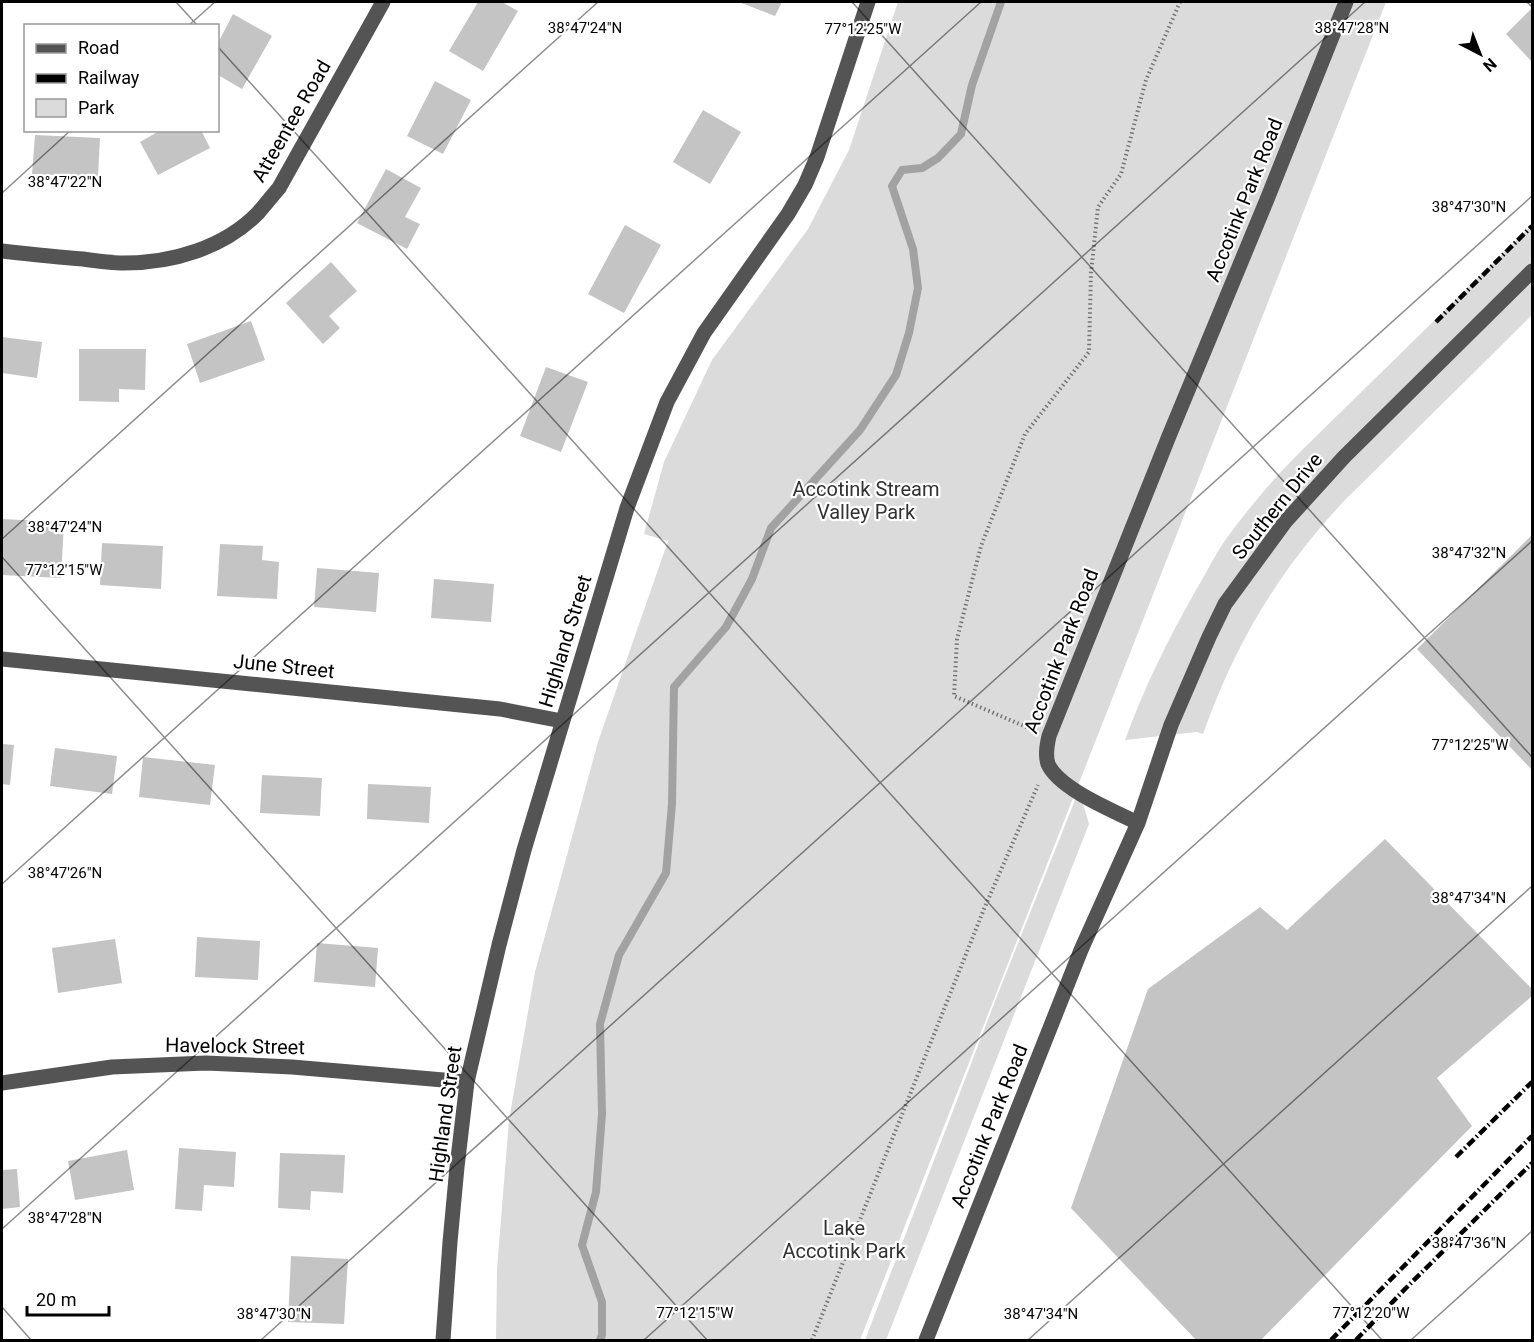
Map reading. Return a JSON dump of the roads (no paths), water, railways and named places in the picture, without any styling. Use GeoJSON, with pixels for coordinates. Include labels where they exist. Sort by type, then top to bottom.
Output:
{"type":"FeatureCollection","features":[{"type":"Feature","properties":{"kind":"street","name":"Atteentee Road"},"geometry":{"type":"LineString","coordinates":[[2,251],[122,263],[152,262],[195,252],[234,232],[257,214],[279,188],[383,2]]}},
{"type":"Feature","properties":{"kind":"street","name":"Highland Street"},"geometry":{"type":"LineString","coordinates":[[443,1341],[456,1178],[467,1082],[524,850],[627,508],[667,402],[704,333],[788,214],[805,184],[817,157],[868,2]]}},
{"type":"Feature","properties":{"kind":"street","name":"Accotink Park Road"},"geometry":{"type":"LineString","coordinates":[[926,1341],[1081,950],[1138,823],[1085,796],[1054,774],[1048,762],[1046,750],[1049,736],[1346,2]]}},
{"type":"Feature","properties":{"kind":"street","name":"Southern Drive"},"geometry":{"type":"LineString","coordinates":[[1138,823],[1171,725],[1225,604],[1285,522],[1344,457],[1533,271]]}},
{"type":"Feature","properties":{"kind":"street","name":"June Street"},"geometry":{"type":"LineString","coordinates":[[2,659],[500,709],[562,722]]}},
{"type":"Feature","properties":{"kind":"street","name":"Havelock Street"},"geometry":{"type":"LineString","coordinates":[[2,1083],[112,1067],[206,1063],[292,1067],[467,1082]]}},
{"type":"Feature","properties":{"kind":"waterway"},"geometry":{"type":"LineString","coordinates":[[600,1340],[602,1302],[582,1245],[596,1192],[602,1114],[600,1024],[619,955],[666,873],[672,804],[674,687],[726,627],[752,579],[771,528],[860,430],[896,375],[909,333],[918,288],[913,249],[892,186],[902,170],[922,168],[938,158],[961,134],[972,85],[1001,2]]}},
{"type":"Feature","properties":{"kind":"railway"},"geometry":{"type":"LineString","coordinates":[[1436,322],[1532,226]]}},
{"type":"Feature","properties":{"kind":"railway"},"geometry":{"type":"LineString","coordinates":[[1456,1157],[1532,1082]]}},
{"type":"Feature","properties":{"kind":"railway"},"geometry":{"type":"LineString","coordinates":[[1331,1340],[1532,1136]]}},
{"type":"Feature","properties":{"kind":"railway"},"geometry":{"type":"LineString","coordinates":[[1356,1340],[1532,1163]]}},
{"type":"Feature","properties":{"kind":"park label","name":"Accotink Stream Valley Park"},"geometry":{"type":"Point","coordinates":[866,500]}},
{"type":"Feature","properties":{"kind":"park label","name":"Lake Accotink Park"},"geometry":{"type":"Point","coordinates":[844,1240]}}]}
